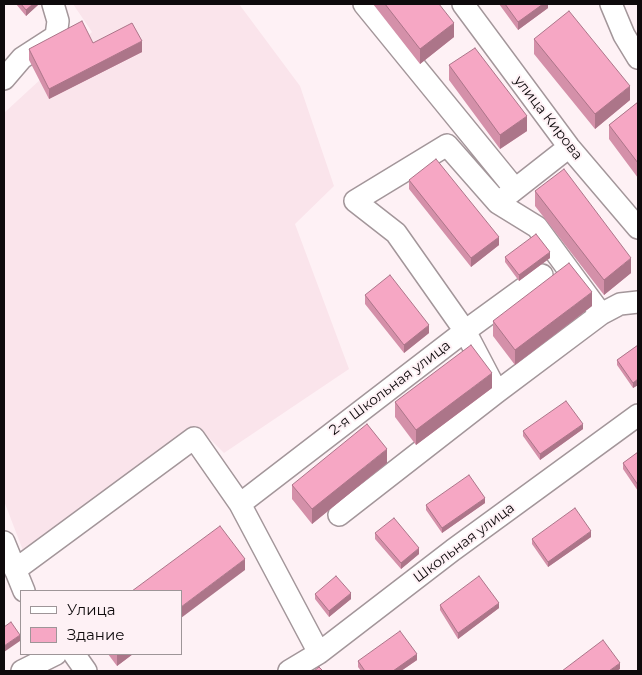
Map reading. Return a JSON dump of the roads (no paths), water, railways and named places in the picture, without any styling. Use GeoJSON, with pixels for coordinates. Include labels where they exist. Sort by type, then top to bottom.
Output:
{"type":"FeatureCollection","features":[{"type":"Feature","properties":{"kind":"street"},"geometry":{"type":"LineString","coordinates":[[4,79],[22,58],[56,36],[58,21],[53,4]]}},
{"type":"Feature","properties":{"kind":"street"},"geometry":{"type":"LineString","coordinates":[[364,4],[515,189]]}},
{"type":"Feature","properties":{"kind":"street","name":"улица Кирова"},"geometry":{"type":"LineString","coordinates":[[463,4],[569,147],[638,228]]}},
{"type":"Feature","properties":{"kind":"street"},"geometry":{"type":"LineString","coordinates":[[611,4],[624,35],[638,58]]}},
{"type":"Feature","properties":{"kind":"street"},"geometry":{"type":"LineString","coordinates":[[496,392],[465,331],[396,232],[355,201],[447,145],[498,203],[537,227],[601,314]]}},
{"type":"Feature","properties":{"kind":"street"},"geometry":{"type":"LineString","coordinates":[[498,203],[569,147]]}},
{"type":"Feature","properties":{"kind":"street","name":"2-я Школьная улица"},"geometry":{"type":"LineString","coordinates":[[240,504],[465,331],[542,275]]}},
{"type":"Feature","properties":{"kind":"street"},"geometry":{"type":"LineString","coordinates":[[339,515],[496,392],[601,314],[620,304],[638,302]]}},
{"type":"Feature","properties":{"kind":"street","name":"Школьная улица"},"geometry":{"type":"LineString","coordinates":[[289,671],[319,653],[453,550],[638,415]]}},
{"type":"Feature","properties":{"kind":"street"},"geometry":{"type":"LineString","coordinates":[[9,577],[194,438],[240,504],[319,653]]}},
{"type":"Feature","properties":{"kind":"street"},"geometry":{"type":"LineString","coordinates":[[4,542],[9,577],[20,596]]}},
{"type":"Feature","properties":{"kind":"street"},"geometry":{"type":"LineString","coordinates":[[9,577],[23,590]]}},
{"type":"Feature","properties":{"kind":"street"},"geometry":{"type":"LineString","coordinates":[[22,671],[54,655]]}},
{"type":"Feature","properties":{"kind":"street"},"geometry":{"type":"LineString","coordinates":[[75,655],[86,671]]}}]}
